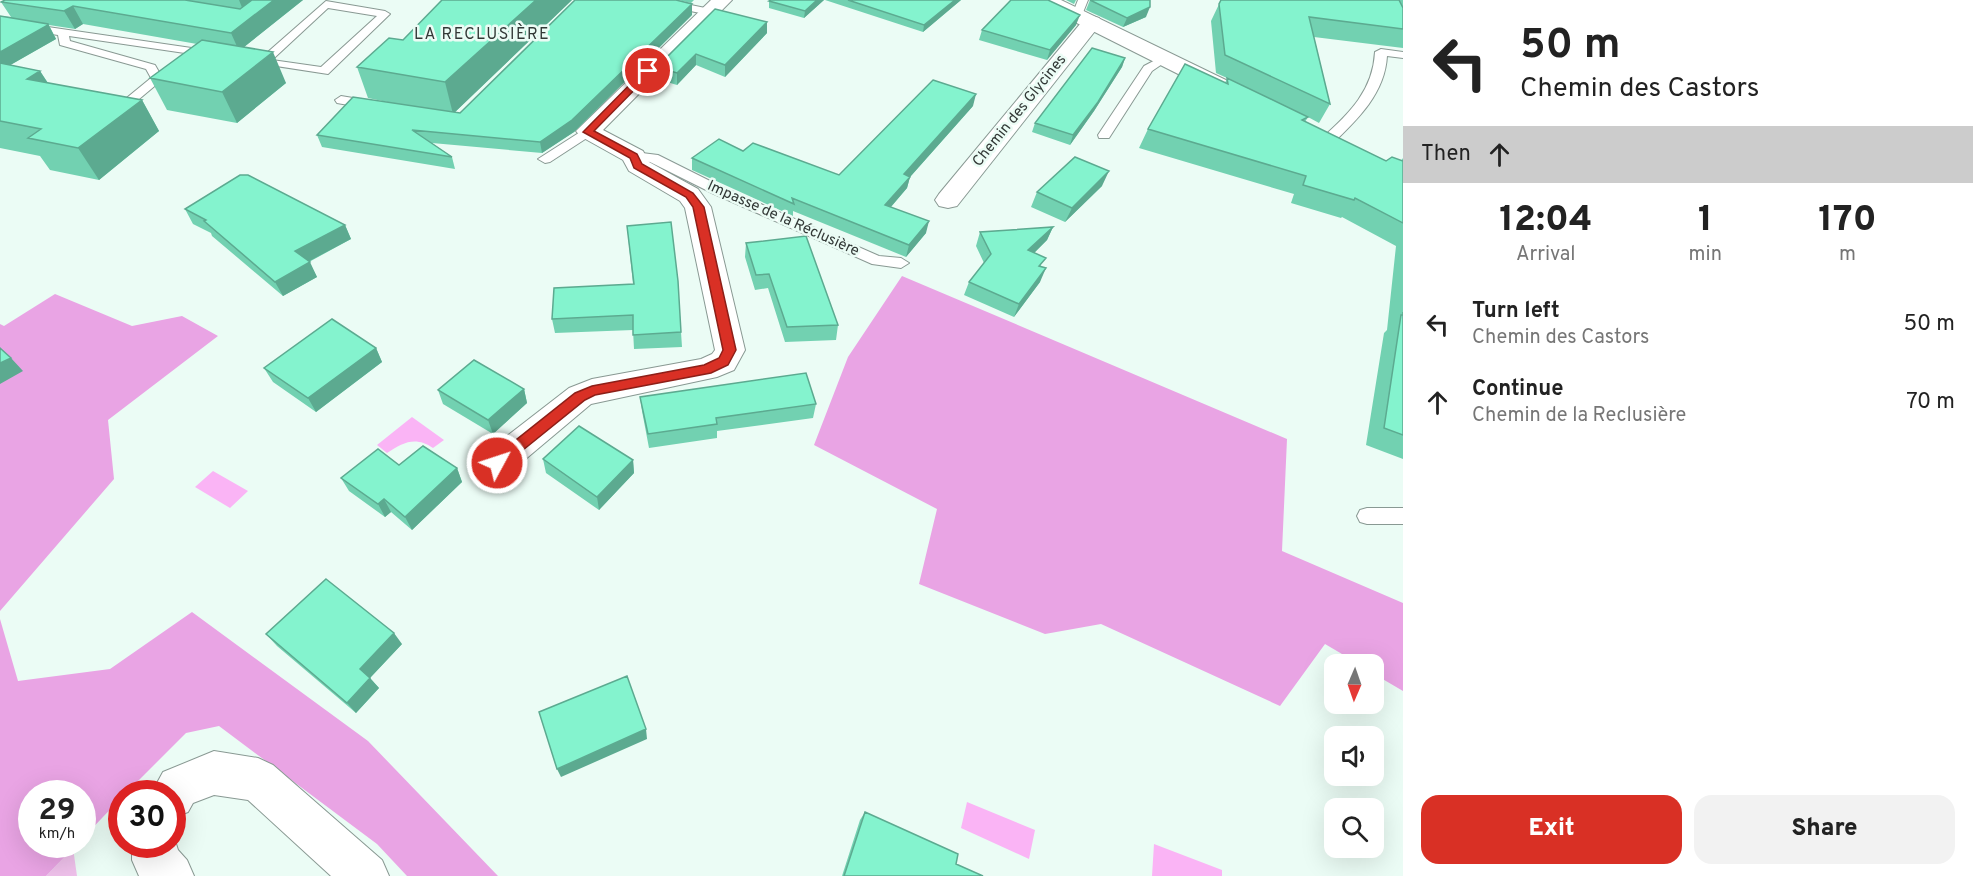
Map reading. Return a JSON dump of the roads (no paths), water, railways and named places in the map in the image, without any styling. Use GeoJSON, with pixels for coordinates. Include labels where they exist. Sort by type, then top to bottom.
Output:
{"type":"FeatureCollection","features":[{"type":"Feature","properties":{"kind":"street"},"geometry":{"type":"LineString","coordinates":[[1046,0],[1084,12],[1165,58],[1246,99]]}},
{"type":"Feature","properties":{"kind":"street"},"geometry":{"type":"LineString","coordinates":[[497,463],[580,396],[592,390],[706,369],[723,362],[730,350],[698,207],[689,195],[638,166],[634,156],[588,132],[716,6]]}},
{"type":"Feature","properties":{"kind":"street","name":"Chemin des Glycines"},"geometry":{"type":"LineString","coordinates":[[948,200],[1084,12]]}},
{"type":"Feature","properties":{"kind":"street"},"geometry":{"type":"LineString","coordinates":[[1307,130],[1349,150]]}},
{"type":"Feature","properties":{"kind":"street"},"geometry":{"type":"LineString","coordinates":[[186,784],[214,773],[258,780],[366,876]]}},
{"type":"Feature","properties":{"kind":"street"},"geometry":{"type":"LineString","coordinates":[[155,858],[171,876]]}},
{"type":"Feature","properties":{"kind":"lane"},"geometry":{"type":"LineString","coordinates":[[651,0],[716,6]]}},
{"type":"Feature","properties":{"kind":"lane"},"geometry":{"type":"LineString","coordinates":[[0,23],[17,27],[63,31],[263,62],[324,71],[385,14],[326,4],[263,62]]}},
{"type":"Feature","properties":{"kind":"lane"},"geometry":{"type":"LineString","coordinates":[[63,31],[64,43],[151,67],[157,79],[124,105],[139,113]]}},
{"type":"Feature","properties":{"kind":"lane"},"geometry":{"type":"LineString","coordinates":[[1328,140],[1349,122],[1377,82],[1382,69],[1381,52],[1403,55]]}},
{"type":"Feature","properties":{"kind":"lane"},"geometry":{"type":"LineString","coordinates":[[1104,135],[1148,69],[1165,58]]}},
{"type":"Feature","properties":{"kind":"lane"},"geometry":{"type":"LineString","coordinates":[[341,100],[387,108]]}},
{"type":"Feature","properties":{"kind":"lane"},"geometry":{"type":"LineString","coordinates":[[545,159],[588,132]]}},
{"type":"Feature","properties":{"kind":"lane","name":"Impasse de la Réclusière"},"geometry":{"type":"LineString","coordinates":[[634,156],[653,158],[717,190],[877,261],[901,263]]}},
{"type":"Feature","properties":{"kind":"lane"},"geometry":{"type":"LineString","coordinates":[[1367,516],[1403,516]]}},
{"type":"Feature","properties":{"kind":"district","name":"LA RECLUSIÈRE"},"geometry":{"type":"Point","coordinates":[482,35]}}]}
